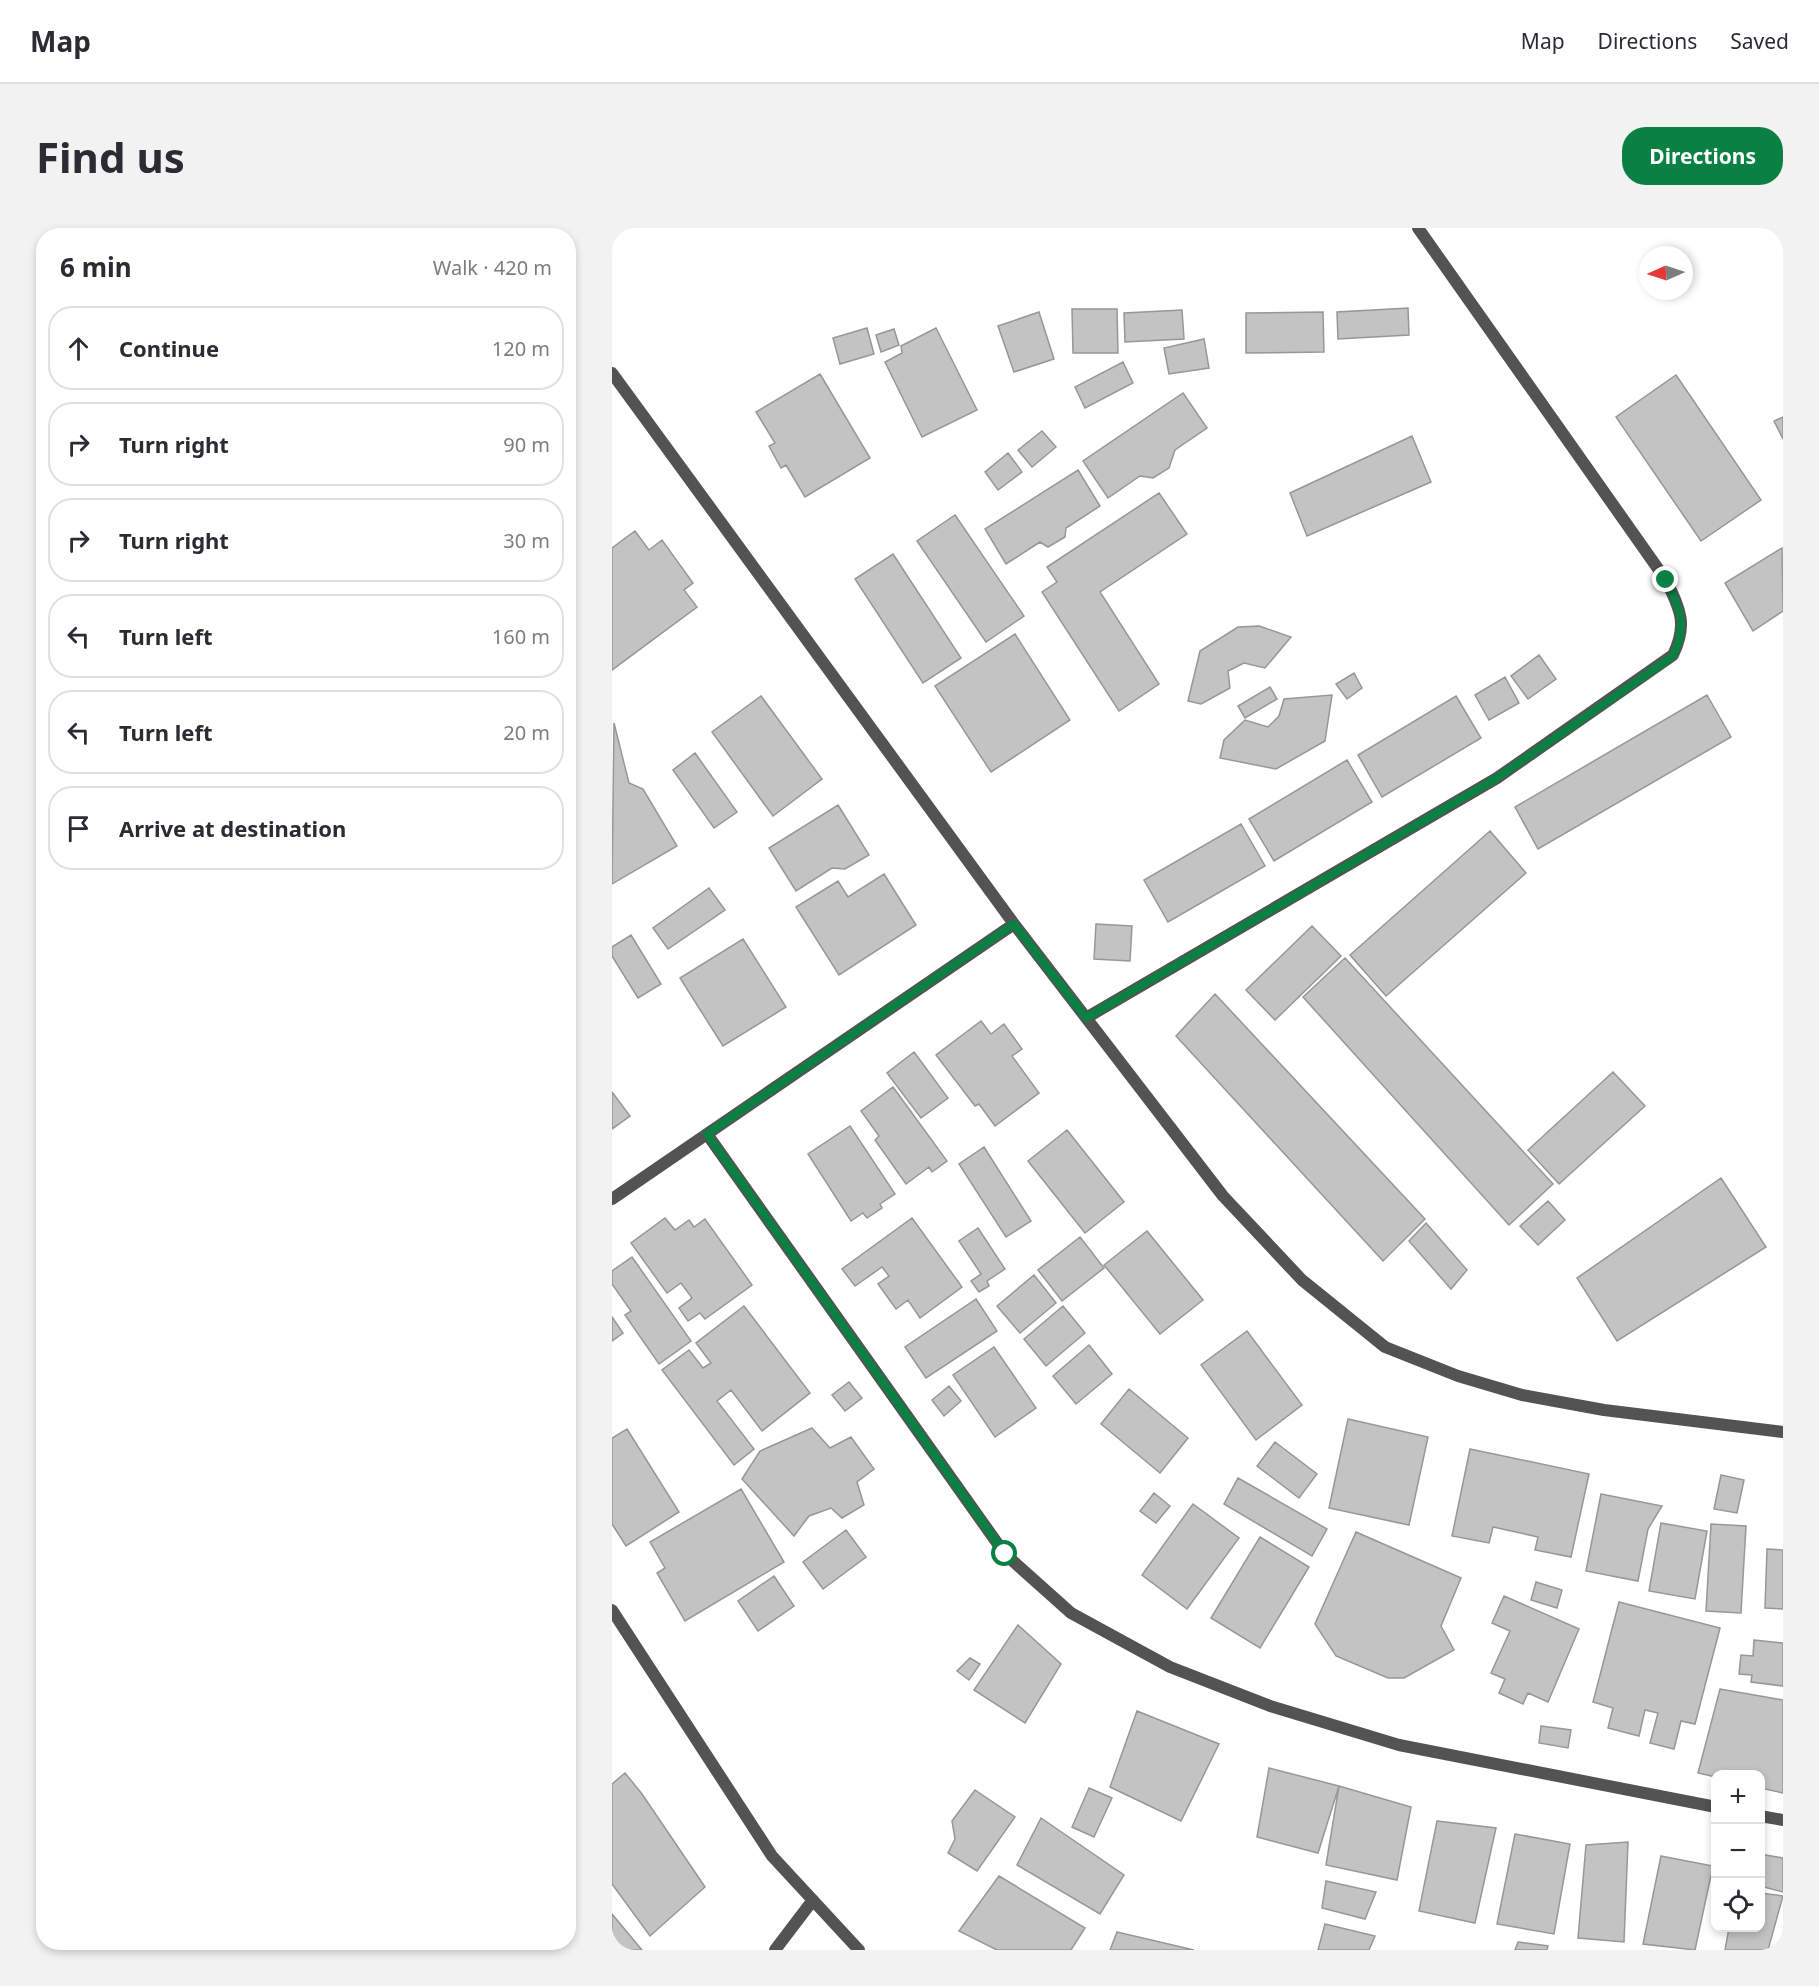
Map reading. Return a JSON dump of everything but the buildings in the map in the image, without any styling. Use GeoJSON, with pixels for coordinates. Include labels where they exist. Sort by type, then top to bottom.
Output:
{"type":"FeatureCollection","features":[{"type":"Feature","properties":{"kind":"street"},"geometry":{"type":"LineString","coordinates":[[1086,1018],[1497,778],[1673,656],[1681,639],[1681,612],[1666,580],[1418,228]]}},
{"type":"Feature","properties":{"kind":"street"},"geometry":{"type":"LineString","coordinates":[[612,373],[1014,924],[1223,1196],[1302,1280],[1385,1347],[1458,1376],[1522,1395],[1604,1410],[1783,1432]]}},
{"type":"Feature","properties":{"kind":"street"},"geometry":{"type":"LineString","coordinates":[[612,1199],[1014,924]]}},
{"type":"Feature","properties":{"kind":"street"},"geometry":{"type":"LineString","coordinates":[[707,1134],[1005,1554],[1071,1613],[1170,1667],[1270,1706],[1399,1745],[1711,1806]]}},
{"type":"Feature","properties":{"kind":"street"},"geometry":{"type":"LineString","coordinates":[[612,1610],[772,1856],[859,1950]]}},
{"type":"Feature","properties":{"kind":"street"},"geometry":{"type":"LineString","coordinates":[[1765,1817],[1783,1820]]}},
{"type":"Feature","properties":{"kind":"street"},"geometry":{"type":"LineString","coordinates":[[775,1950],[813,1900]]}},
{"type":"Feature","properties":{"kind":"route"},"geometry":{"type":"LineString","coordinates":[[1005,1554],[707,1134],[1014,924],[1086,1018],[1497,778],[1673,656],[1681,639],[1681,612],[1666,580]]}}]}
